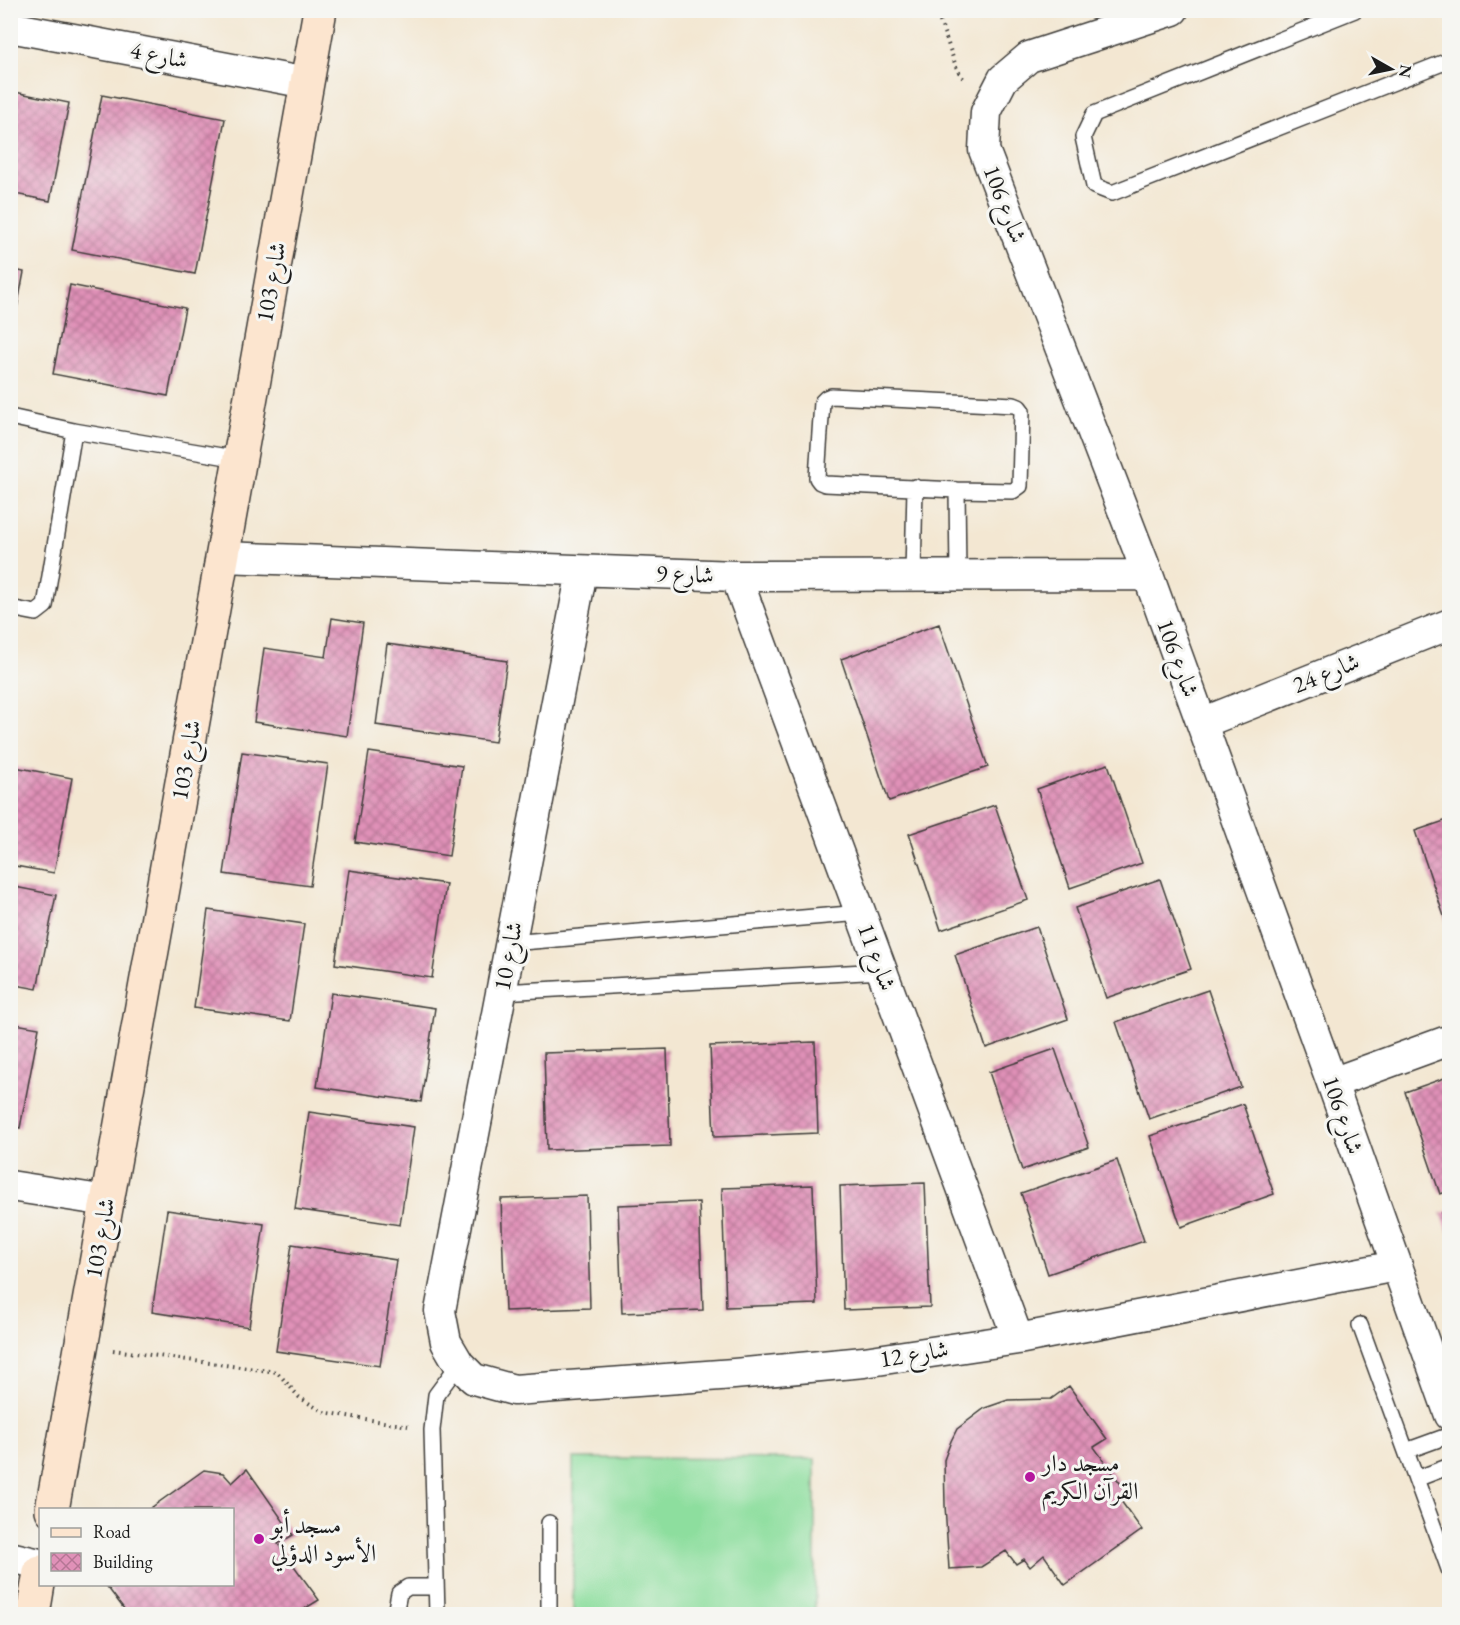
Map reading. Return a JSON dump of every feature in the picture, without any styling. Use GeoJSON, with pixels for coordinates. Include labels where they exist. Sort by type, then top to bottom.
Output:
{"type":"FeatureCollection","features":[{"type":"Feature","properties":{"kind":"street","name":"شارع 103"},"geometry":{"type":"LineString","coordinates":[[52,1508],[320,10]]}},
{"type":"Feature","properties":{"kind":"street","name":"شارع 106"},"geometry":{"type":"LineString","coordinates":[[1173,10],[1029,57],[1003,79],[986,112],[984,150],[1148,575],[1332,1083],[1449,1415]]}},
{"type":"Feature","properties":{"kind":"street","name":"شارع 4"},"geometry":{"type":"LineString","coordinates":[[10,27],[307,83]]}},
{"type":"Feature","properties":{"kind":"street","name":"شارع 9"},"geometry":{"type":"LineString","coordinates":[[222,557],[736,576],[1148,575]]}},
{"type":"Feature","properties":{"kind":"street","name":"شارع 10"},"geometry":{"type":"LineString","coordinates":[[453,1353],[440,1311],[582,571]]}},
{"type":"Feature","properties":{"kind":"street","name":"شارع 11"},"geometry":{"type":"LineString","coordinates":[[736,576],[1018,1339]]}},
{"type":"Feature","properties":{"kind":"street","name":"شارع 24"},"geometry":{"type":"LineString","coordinates":[[1202,723],[1449,624]]}},
{"type":"Feature","properties":{"kind":"street"},"geometry":{"type":"LineString","coordinates":[[1332,1083],[1449,1040]]}},
{"type":"Feature","properties":{"kind":"street"},"geometry":{"type":"LineString","coordinates":[[10,1186],[107,1201]]}},
{"type":"Feature","properties":{"kind":"street","name":"شارع 12"},"geometry":{"type":"LineString","coordinates":[[453,1353],[474,1379],[514,1390],[734,1374],[864,1362],[1018,1339],[1396,1266]]}},
{"type":"Feature","properties":{"kind":"street"},"geometry":{"type":"LineString","coordinates":[[10,1557],[39,1564]]}},
{"type":"Feature","properties":{"kind":"street"},"geometry":{"type":"LineString","coordinates":[[33,1614],[39,1578]]}},
{"type":"Feature","properties":{"kind":"lane"},"geometry":{"type":"LineString","coordinates":[[1355,10],[1094,114],[1083,137],[1094,186],[1112,193],[1449,60]]}},
{"type":"Feature","properties":{"kind":"lane"},"geometry":{"type":"LineString","coordinates":[[831,396],[1002,404],[1019,407],[1022,411],[1020,486],[1013,491],[957,490],[820,482],[817,478],[822,402],[831,396]]}},
{"type":"Feature","properties":{"kind":"lane"},"geometry":{"type":"LineString","coordinates":[[10,417],[74,431],[239,459]]}},
{"type":"Feature","properties":{"kind":"lane"},"geometry":{"type":"LineString","coordinates":[[10,608],[36,613],[45,606],[74,431]]}},
{"type":"Feature","properties":{"kind":"lane"},"geometry":{"type":"LineString","coordinates":[[914,575],[915,487]]}},
{"type":"Feature","properties":{"kind":"lane"},"geometry":{"type":"LineString","coordinates":[[957,490],[958,575]]}},
{"type":"Feature","properties":{"kind":"lane"},"geometry":{"type":"LineString","coordinates":[[510,943],[861,912]]}},
{"type":"Feature","properties":{"kind":"lane"},"geometry":{"type":"LineString","coordinates":[[501,992],[883,971]]}},
{"type":"Feature","properties":{"kind":"lane"},"geometry":{"type":"LineString","coordinates":[[1360,1324],[1449,1572]]}},
{"type":"Feature","properties":{"kind":"lane"},"geometry":{"type":"LineString","coordinates":[[437,1614],[432,1430],[436,1395],[453,1353]]}},
{"type":"Feature","properties":{"kind":"lane"},"geometry":{"type":"LineString","coordinates":[[1406,1451],[1449,1435]]}},
{"type":"Feature","properties":{"kind":"lane"},"geometry":{"type":"LineString","coordinates":[[1416,1479],[1449,1466]]}},
{"type":"Feature","properties":{"kind":"lane"},"geometry":{"type":"LineString","coordinates":[[549,1523],[549,1614]]}},
{"type":"Feature","properties":{"kind":"lane"},"geometry":{"type":"LineString","coordinates":[[395,1614],[399,1593],[408,1587],[436,1587]]}},
{"type":"Feature","properties":{"kind":"path"},"geometry":{"type":"LineString","coordinates":[[936,10],[957,69],[986,112]]}},
{"type":"Feature","properties":{"kind":"path"},"geometry":{"type":"LineString","coordinates":[[81,1346],[277,1372],[299,1397],[323,1412],[432,1430]]}},
{"type":"Feature","properties":{"kind":"green space"},"geometry":{"type":"Polygon","coordinates":[[[573,1458],[815,1459],[815,1614],[573,1614],[573,1458]]]}},
{"type":"Feature","properties":{"kind":"building"},"geometry":{"type":"Polygon","coordinates":[[[10,91],[69,103],[50,201],[10,193],[10,91]]]}},
{"type":"Feature","properties":{"kind":"building"},"geometry":{"type":"Polygon","coordinates":[[[102,95],[225,119],[195,274],[72,250],[102,95]]]}},
{"type":"Feature","properties":{"kind":"building"},"geometry":{"type":"Polygon","coordinates":[[[10,269],[24,272],[12,334],[10,334],[10,269]]]}},
{"type":"Feature","properties":{"kind":"building"},"geometry":{"type":"Polygon","coordinates":[[[70,285],[185,308],[168,396],[53,374],[70,285]]]}},
{"type":"Feature","properties":{"kind":"building"},"geometry":{"type":"Polygon","coordinates":[[[332,618],[363,623],[347,736],[254,722],[264,648],[326,657],[332,618]]]}},
{"type":"Feature","properties":{"kind":"building"},"geometry":{"type":"Polygon","coordinates":[[[939,624],[988,767],[889,801],[841,659],[939,624]]]}},
{"type":"Feature","properties":{"kind":"building"},"geometry":{"type":"Polygon","coordinates":[[[387,644],[507,661],[495,742],[376,725],[387,644]]]}},
{"type":"Feature","properties":{"kind":"building"},"geometry":{"type":"Polygon","coordinates":[[[242,752],[328,764],[310,886],[224,874],[242,752]]]}},
{"type":"Feature","properties":{"kind":"building"},"geometry":{"type":"Polygon","coordinates":[[[369,752],[462,766],[449,856],[355,842],[369,752]]]}},
{"type":"Feature","properties":{"kind":"building"},"geometry":{"type":"Polygon","coordinates":[[[1108,764],[1142,863],[1070,888],[1037,789],[1108,764]]]}},
{"type":"Feature","properties":{"kind":"building"},"geometry":{"type":"Polygon","coordinates":[[[10,766],[72,778],[54,873],[10,865],[10,766]]]}},
{"type":"Feature","properties":{"kind":"building"},"geometry":{"type":"Polygon","coordinates":[[[995,805],[1028,900],[941,930],[909,834],[995,805]]]}},
{"type":"Feature","properties":{"kind":"building"},"geometry":{"type":"Polygon","coordinates":[[[1450,819],[1450,931],[1449,931],[1415,831],[1450,819]]]}},
{"type":"Feature","properties":{"kind":"building"},"geometry":{"type":"Polygon","coordinates":[[[349,870],[446,884],[432,978],[335,964],[349,870]]]}},
{"type":"Feature","properties":{"kind":"building"},"geometry":{"type":"Polygon","coordinates":[[[1160,879],[1191,969],[1106,998],[1075,908],[1160,879]]]}},
{"type":"Feature","properties":{"kind":"building"},"geometry":{"type":"Polygon","coordinates":[[[10,886],[56,895],[37,989],[10,984],[10,886]]]}},
{"type":"Feature","properties":{"kind":"building"},"geometry":{"type":"Polygon","coordinates":[[[208,910],[304,924],[290,1021],[194,1008],[208,910]]]}},
{"type":"Feature","properties":{"kind":"building"},"geometry":{"type":"Polygon","coordinates":[[[1037,927],[1068,1019],[986,1048],[955,955],[1037,927]]]}},
{"type":"Feature","properties":{"kind":"building"},"geometry":{"type":"Polygon","coordinates":[[[1208,990],[1241,1087],[1149,1119],[1116,1022],[1208,990]]]}},
{"type":"Feature","properties":{"kind":"building"},"geometry":{"type":"Polygon","coordinates":[[[331,993],[435,1008],[421,1102],[317,1087],[331,993]]]}},
{"type":"Feature","properties":{"kind":"building"},"geometry":{"type":"Polygon","coordinates":[[[10,1023],[39,1028],[20,1128],[10,1126],[10,1023]]]}},
{"type":"Feature","properties":{"kind":"building"},"geometry":{"type":"Polygon","coordinates":[[[815,1042],[818,1133],[714,1137],[710,1046],[815,1042]]]}},
{"type":"Feature","properties":{"kind":"building"},"geometry":{"type":"Polygon","coordinates":[[[667,1049],[670,1146],[547,1150],[544,1053],[667,1049]]]}},
{"type":"Feature","properties":{"kind":"building"},"geometry":{"type":"Polygon","coordinates":[[[1055,1049],[1089,1147],[1022,1170],[989,1072],[1055,1049]]]}},
{"type":"Feature","properties":{"kind":"building"},"geometry":{"type":"Polygon","coordinates":[[[1450,1076],[1450,1191],[1440,1194],[1405,1092],[1450,1076]]]}},
{"type":"Feature","properties":{"kind":"building"},"geometry":{"type":"Polygon","coordinates":[[[1243,1104],[1274,1194],[1181,1227],[1150,1136],[1243,1104]]]}},
{"type":"Feature","properties":{"kind":"building"},"geometry":{"type":"Polygon","coordinates":[[[309,1112],[414,1127],[400,1225],[295,1209],[309,1112]]]}},
{"type":"Feature","properties":{"kind":"building"},"geometry":{"type":"Polygon","coordinates":[[[1117,1160],[1144,1241],[1048,1274],[1021,1193],[1117,1160]]]}},
{"type":"Feature","properties":{"kind":"building"},"geometry":{"type":"Polygon","coordinates":[[[925,1183],[930,1307],[844,1310],[840,1186],[925,1183]]]}},
{"type":"Feature","properties":{"kind":"building"},"geometry":{"type":"Polygon","coordinates":[[[813,1185],[817,1304],[726,1307],[722,1188],[813,1185]]]}},
{"type":"Feature","properties":{"kind":"building"},"geometry":{"type":"Polygon","coordinates":[[[587,1196],[590,1308],[505,1311],[501,1199],[587,1196]]]}},
{"type":"Feature","properties":{"kind":"building"},"geometry":{"type":"Polygon","coordinates":[[[699,1202],[703,1310],[622,1313],[618,1205],[699,1202]]]}},
{"type":"Feature","properties":{"kind":"building"},"geometry":{"type":"Polygon","coordinates":[[[167,1210],[264,1224],[249,1327],[152,1312],[167,1210]]]}},
{"type":"Feature","properties":{"kind":"building"},"geometry":{"type":"Polygon","coordinates":[[[1450,1210],[1450,1235],[1449,1235],[1441,1213],[1450,1210]]]}},
{"type":"Feature","properties":{"kind":"building"},"geometry":{"type":"Polygon","coordinates":[[[292,1244],[396,1260],[380,1366],[276,1351],[292,1244]]]}},
{"type":"Feature","properties":{"kind":"building","name":"مسجد دار القرآن الكريم"},"geometry":{"type":"Polygon","coordinates":[[[1069,1386],[1107,1439],[1094,1447],[1128,1494],[1121,1501],[1142,1530],[1065,1585],[1044,1555],[1030,1567],[1024,1559],[1016,1564],[1006,1551],[981,1567],[949,1569],[944,1460],[957,1429],[985,1408],[1008,1400],[1051,1399],[1069,1386]]]}},
{"type":"Feature","properties":{"kind":"building","name":"مسجد أبو الأسود الدؤلي"},"geometry":{"type":"Polygon","coordinates":[[[247,1469],[293,1535],[278,1544],[319,1600],[296,1614],[128,1614],[107,1586],[234,1586],[234,1508],[151,1508],[204,1470],[223,1473],[232,1483],[247,1469]]]}},
{"type":"Feature","properties":{"kind":"place","name":"مسجد دار القرآن الكريم"},"geometry":{"type":"Point","coordinates":[1030,1477]}},
{"type":"Feature","properties":{"kind":"place","name":"مسجد أبو الأسود الدؤلي"},"geometry":{"type":"Point","coordinates":[259,1539]}}]}
